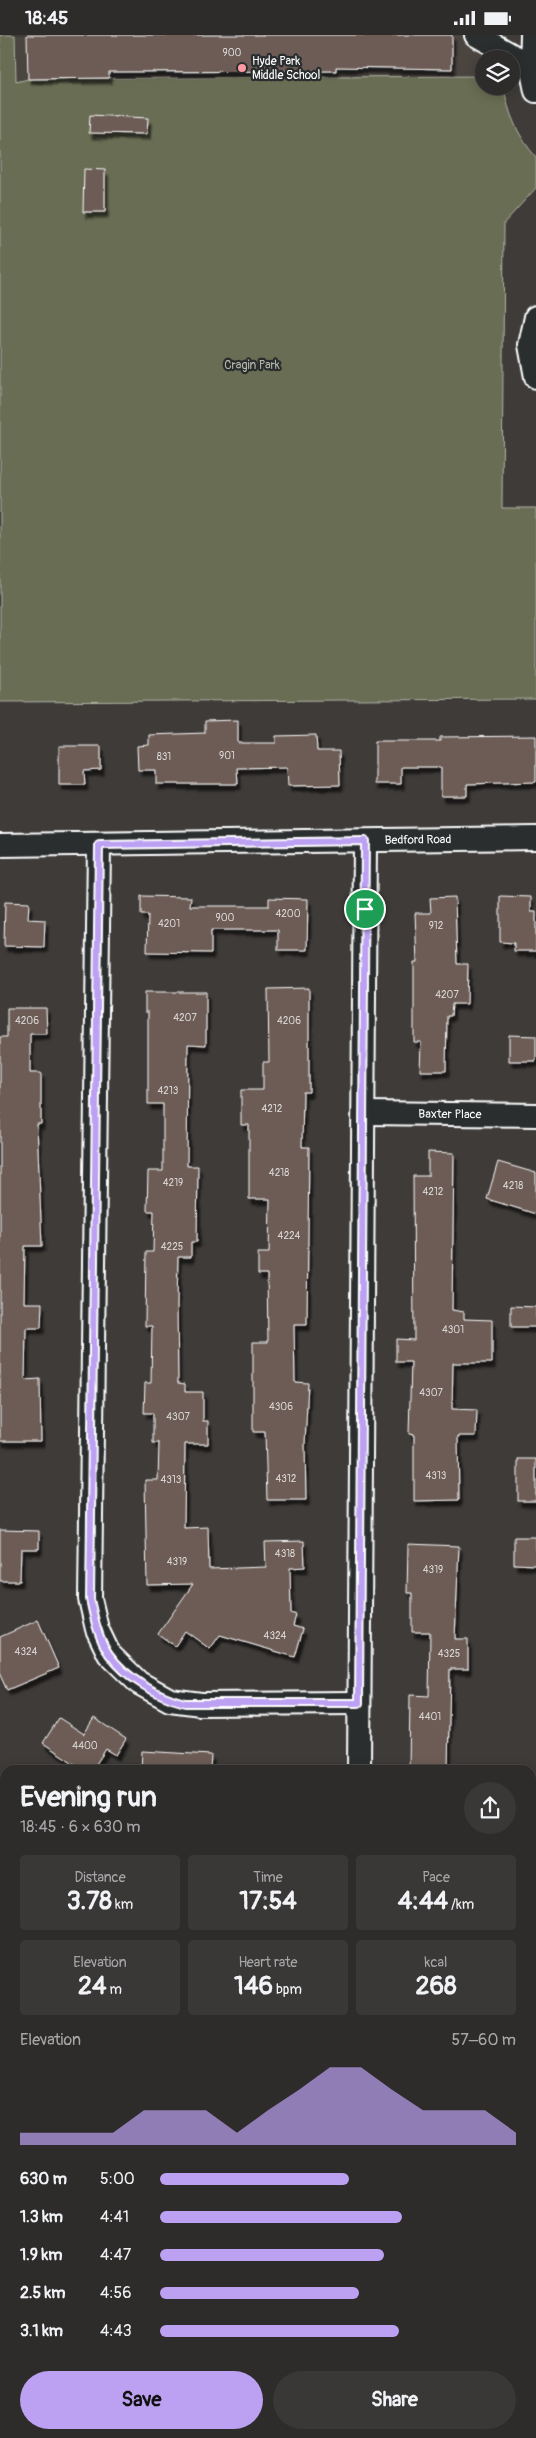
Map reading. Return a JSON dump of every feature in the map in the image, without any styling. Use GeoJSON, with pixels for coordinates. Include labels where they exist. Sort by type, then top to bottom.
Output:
{"type":"FeatureCollection","features":[{"type":"Feature","properties":{"kind":"street"},"geometry":{"type":"LineString","coordinates":[[476,35],[532,66]]}},
{"type":"Feature","properties":{"kind":"street"},"geometry":{"type":"LineString","coordinates":[[532,35],[532,66],[536,91]]}},
{"type":"Feature","properties":{"kind":"street"},"geometry":{"type":"LineString","coordinates":[[536,317],[530,345],[536,377]]}},
{"type":"Feature","properties":{"kind":"street","name":"Bedford Road"},"geometry":{"type":"LineString","coordinates":[[0,845],[536,838]]}},
{"type":"Feature","properties":{"kind":"street"},"geometry":{"type":"LineString","coordinates":[[359,1765],[365,841]]}},
{"type":"Feature","properties":{"kind":"street"},"geometry":{"type":"LineString","coordinates":[[99,845],[90,1599],[97,1629],[109,1654],[125,1671],[139,1683],[170,1699],[201,1704],[359,1703]]}},
{"type":"Feature","properties":{"kind":"street","name":"Baxter Place"},"geometry":{"type":"LineString","coordinates":[[364,1113],[536,1115]]}},
{"type":"Feature","properties":{"kind":"shaded area","name":"Hyde Park Middle School"},"geometry":{"type":"Polygon","coordinates":[[[0,35],[503,35],[503,50],[475,50],[475,76],[109,79],[12,84],[0,35]]]}},
{"type":"Feature","properties":{"kind":"green space","name":"Cragin Park"},"geometry":{"type":"Polygon","coordinates":[[[0,35],[15,35],[16,82],[28,79],[475,76],[475,95],[506,95],[515,124],[524,142],[536,157],[536,188],[504,223],[502,508],[536,508],[536,699],[0,702],[0,35]]]}},
{"type":"Feature","properties":{"kind":"building","name":"Hyde Park Middle School"},"geometry":{"type":"Polygon","coordinates":[[[27,35],[452,35],[452,69],[336,67],[336,71],[109,72],[109,78],[28,79],[27,35]]]}},
{"type":"Feature","properties":{"kind":"building"},"geometry":{"type":"Polygon","coordinates":[[[90,115],[148,118],[147,134],[89,133],[90,115]]]}},
{"type":"Feature","properties":{"kind":"building"},"geometry":{"type":"Polygon","coordinates":[[[84,169],[105,170],[105,212],[83,212],[84,169]]]}},
{"type":"Feature","properties":{"kind":"building"},"geometry":{"type":"Polygon","coordinates":[[[238,720],[238,743],[276,743],[276,736],[316,735],[317,751],[339,751],[340,785],[288,786],[287,767],[237,768],[238,784],[156,784],[156,770],[138,770],[137,746],[149,745],[149,735],[205,733],[205,721],[238,720]]]}},
{"type":"Feature","properties":{"kind":"building"},"geometry":{"type":"Polygon","coordinates":[[[536,736],[536,782],[467,784],[467,796],[441,796],[441,767],[401,767],[401,784],[375,784],[375,741],[440,741],[440,737],[536,736]]]}},
{"type":"Feature","properties":{"kind":"building"},"geometry":{"type":"Polygon","coordinates":[[[59,746],[101,746],[101,770],[84,771],[85,785],[59,785],[59,746]]]}},
{"type":"Feature","properties":{"kind":"building"},"geometry":{"type":"Polygon","coordinates":[[[141,896],[191,897],[190,906],[269,906],[269,898],[308,899],[307,950],[278,950],[278,930],[211,930],[211,953],[147,952],[148,915],[141,915],[141,896]]]}},
{"type":"Feature","properties":{"kind":"building"},"geometry":{"type":"Polygon","coordinates":[[[500,896],[531,897],[531,912],[536,912],[536,951],[514,951],[514,943],[500,942],[500,896]]]}},
{"type":"Feature","properties":{"kind":"building"},"geometry":{"type":"Polygon","coordinates":[[[455,897],[457,964],[468,964],[467,1004],[452,1004],[451,1016],[447,1016],[446,1071],[420,1071],[421,1042],[414,1042],[414,962],[417,962],[415,913],[431,913],[430,898],[455,897]]]}},
{"type":"Feature","properties":{"kind":"building"},"geometry":{"type":"Polygon","coordinates":[[[5,902],[29,903],[28,919],[45,920],[44,947],[4,946],[5,902]]]}},
{"type":"Feature","properties":{"kind":"building"},"geometry":{"type":"Polygon","coordinates":[[[309,988],[309,1092],[303,1092],[302,1147],[309,1147],[307,1325],[294,1325],[295,1382],[308,1383],[305,1444],[306,1500],[267,1500],[265,1432],[253,1432],[253,1342],[268,1342],[267,1274],[258,1274],[258,1253],[269,1253],[270,1199],[249,1199],[249,1125],[241,1125],[241,1090],[263,1090],[263,1062],[269,1062],[268,989],[309,988]]]}},
{"type":"Feature","properties":{"kind":"building"},"geometry":{"type":"Polygon","coordinates":[[[145,992],[206,992],[206,1045],[188,1044],[187,1166],[198,1166],[197,1242],[191,1242],[191,1257],[178,1257],[177,1304],[178,1383],[185,1384],[185,1392],[203,1392],[203,1421],[208,1421],[208,1444],[185,1444],[184,1528],[208,1527],[209,1569],[266,1567],[265,1542],[304,1541],[305,1567],[290,1568],[291,1613],[296,1615],[293,1626],[303,1629],[295,1657],[220,1635],[210,1649],[185,1631],[175,1646],[158,1634],[193,1584],[147,1585],[145,1480],[158,1480],[159,1443],[153,1443],[153,1413],[144,1413],[145,1383],[151,1383],[152,1326],[145,1326],[146,1252],[153,1252],[154,1211],[147,1211],[148,1171],[163,1171],[163,1104],[148,1104],[148,1012],[145,1012],[145,992]]]}},
{"type":"Feature","properties":{"kind":"building"},"geometry":{"type":"Polygon","coordinates":[[[7,1008],[46,1008],[47,1034],[30,1034],[30,1073],[41,1073],[41,1124],[37,1124],[42,1246],[25,1246],[24,1303],[42,1303],[41,1328],[26,1328],[25,1380],[40,1379],[41,1441],[0,1441],[0,1037],[7,1037],[7,1008]]]}},
{"type":"Feature","properties":{"kind":"building"},"geometry":{"type":"Polygon","coordinates":[[[509,1035],[536,1036],[536,1061],[509,1061],[509,1035]]]}},
{"type":"Feature","properties":{"kind":"building"},"geometry":{"type":"Polygon","coordinates":[[[428,1152],[454,1153],[452,1310],[464,1312],[464,1319],[492,1320],[492,1363],[453,1363],[452,1409],[477,1410],[476,1436],[458,1436],[459,1500],[414,1501],[414,1435],[409,1434],[411,1362],[396,1362],[396,1339],[414,1340],[413,1176],[428,1176],[428,1152]]]}},
{"type":"Feature","properties":{"kind":"building"},"geometry":{"type":"Polygon","coordinates":[[[498,1162],[536,1173],[536,1214],[487,1199],[498,1162]]]}},
{"type":"Feature","properties":{"kind":"building"},"geometry":{"type":"Polygon","coordinates":[[[511,1306],[536,1307],[536,1327],[511,1327],[511,1306]]]}},
{"type":"Feature","properties":{"kind":"building"},"geometry":{"type":"Polygon","coordinates":[[[518,1459],[536,1459],[536,1501],[518,1501],[518,1459]]]}},
{"type":"Feature","properties":{"kind":"building"},"geometry":{"type":"Polygon","coordinates":[[[0,1530],[39,1531],[39,1549],[21,1549],[20,1581],[0,1581],[0,1530]]]}},
{"type":"Feature","properties":{"kind":"building"},"geometry":{"type":"Polygon","coordinates":[[[514,1537],[536,1537],[536,1565],[514,1564],[514,1537]]]}},
{"type":"Feature","properties":{"kind":"building"},"geometry":{"type":"Polygon","coordinates":[[[408,1544],[459,1546],[455,1639],[468,1639],[468,1669],[450,1669],[448,1765],[409,1765],[410,1695],[429,1696],[430,1632],[412,1632],[412,1593],[407,1593],[408,1544]]]}},
{"type":"Feature","properties":{"kind":"building"},"geometry":{"type":"Polygon","coordinates":[[[38,1620],[59,1668],[7,1690],[0,1675],[0,1637],[38,1620]]]}},
{"type":"Feature","properties":{"kind":"building"},"geometry":{"type":"Polygon","coordinates":[[[59,1718],[84,1734],[94,1718],[126,1739],[116,1755],[106,1749],[95,1765],[76,1765],[43,1743],[59,1718]]]}},
{"type":"Feature","properties":{"kind":"building"},"geometry":{"type":"Polygon","coordinates":[[[142,1751],[211,1755],[210,1765],[141,1765],[142,1751]]]}},
{"type":"Feature","properties":{"kind":"place","name":"Hyde Park Middle School"},"geometry":{"type":"Point","coordinates":[242,68]}},
{"type":"Feature","properties":{"kind":"route"},"geometry":{"type":"LineString","coordinates":[[365,841],[365,909],[359,1703],[185,1703],[170,1699],[139,1683],[109,1654],[97,1629],[90,1599],[99,845],[365,841]]}}]}
